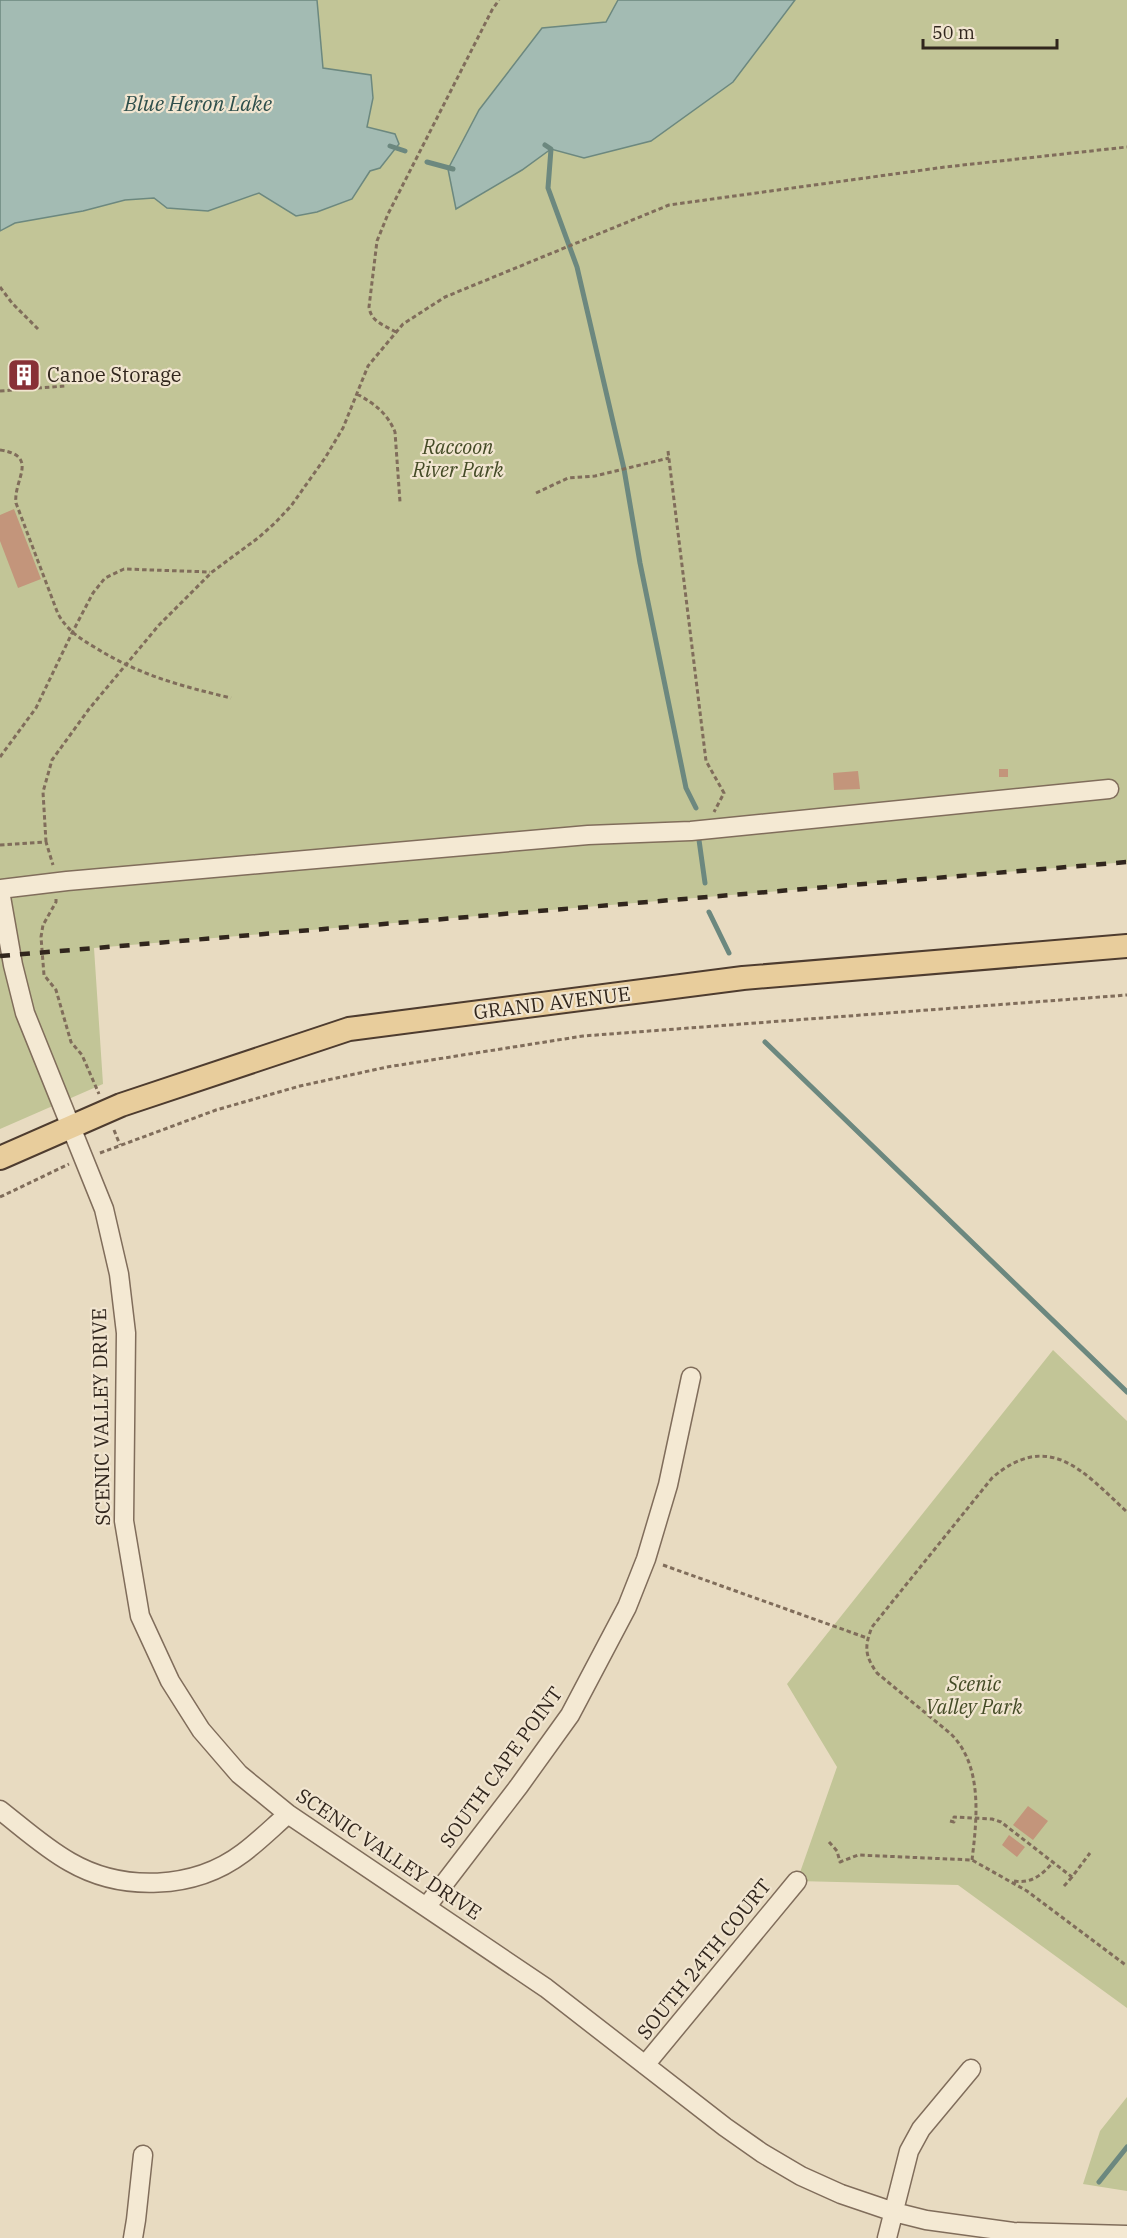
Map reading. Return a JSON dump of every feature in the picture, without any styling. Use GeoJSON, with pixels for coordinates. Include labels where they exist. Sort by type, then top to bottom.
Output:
{"type":"FeatureCollection","features":[{"type":"Feature","properties":{"kind":"main road","name":"GRAND AVENUE"},"geometry":{"type":"LineString","coordinates":[[0,1158],[70,1126],[145,1096],[349,1029],[743,978],[1127,946]]}},
{"type":"Feature","properties":{"kind":"street"},"geometry":{"type":"LineString","coordinates":[[0,890],[54,882],[588,835],[706,829],[1109,789]]}},
{"type":"Feature","properties":{"kind":"street","name":"SCENIC VALLEY DRIVE"},"geometry":{"type":"LineString","coordinates":[[0,890],[13,964],[25,1013],[104,1209],[119,1274],[126,1333],[124,1521],[140,1616],[170,1681],[201,1730],[238,1774],[288,1814],[546,1988],[762,2153],[801,2176],[841,2194],[926,2220],[1012,2232],[1127,2235]]}},
{"type":"Feature","properties":{"kind":"street","name":"SOUTH CAPE POINT"},"geometry":{"type":"LineString","coordinates":[[427,1906],[570,1715],[627,1607],[646,1559],[668,1485],[691,1377]]}},
{"type":"Feature","properties":{"kind":"street"},"geometry":{"type":"LineString","coordinates":[[0,1810],[70,1862],[95,1874],[144,1883],[169,1882],[218,1868],[242,1854],[288,1814]]}},
{"type":"Feature","properties":{"kind":"street","name":"SOUTH 24TH COURT"},"geometry":{"type":"LineString","coordinates":[[645,2065],[797,1881]]}},
{"type":"Feature","properties":{"kind":"street"},"geometry":{"type":"LineString","coordinates":[[887,2238],[904,2166],[921,2129],[971,2069]]}},
{"type":"Feature","properties":{"kind":"street"},"geometry":{"type":"LineString","coordinates":[[133,2238],[142,2155]]}},
{"type":"Feature","properties":{"kind":"path"},"geometry":{"type":"LineString","coordinates":[[396,332],[376,321],[371,315],[369,306],[377,241],[499,0]]}},
{"type":"Feature","properties":{"kind":"path"},"geometry":{"type":"LineString","coordinates":[[94,1082],[82,1055],[71,1042],[56,990],[45,975],[41,937],[43,925],[56,902],[52,863],[46,842],[43,792],[52,760],[89,709],[159,625],[212,572],[267,531],[291,506],[337,438],[368,366],[403,324],[446,297],[669,205],[945,167],[1127,147]]}},
{"type":"Feature","properties":{"kind":"path"},"geometry":{"type":"LineString","coordinates":[[0,287],[12,303],[38,329]]}},
{"type":"Feature","properties":{"kind":"path"},"geometry":{"type":"LineString","coordinates":[[0,391],[65,386]]}},
{"type":"Feature","properties":{"kind":"path"},"geometry":{"type":"LineString","coordinates":[[357,394],[379,407],[391,423],[396,444],[400,502]]}},
{"type":"Feature","properties":{"kind":"path"},"geometry":{"type":"LineString","coordinates":[[0,450],[17,456],[21,461],[23,471],[15,493],[16,502],[58,614],[72,633],[146,675],[231,698]]}},
{"type":"Feature","properties":{"kind":"path"},"geometry":{"type":"LineString","coordinates":[[668,451],[706,761],[724,793],[706,829]]}},
{"type":"Feature","properties":{"kind":"path"},"geometry":{"type":"LineString","coordinates":[[536,493],[568,478],[595,476],[669,458]]}},
{"type":"Feature","properties":{"kind":"path"},"geometry":{"type":"LineString","coordinates":[[0,757],[36,708],[93,593],[105,578],[124,569],[140,568],[212,572]]}},
{"type":"Feature","properties":{"kind":"path"},"geometry":{"type":"LineString","coordinates":[[0,845],[46,842]]}},
{"type":"Feature","properties":{"kind":"path"},"geometry":{"type":"LineString","coordinates":[[103,1152],[216,1110],[300,1086],[387,1067],[583,1036],[1127,994]]}},
{"type":"Feature","properties":{"kind":"path"},"geometry":{"type":"LineString","coordinates":[[116,1136],[120,1145]]}},
{"type":"Feature","properties":{"kind":"path"},"geometry":{"type":"LineString","coordinates":[[0,1197],[65,1166]]}},
{"type":"Feature","properties":{"kind":"path"},"geometry":{"type":"LineString","coordinates":[[972,1860],[977,1817],[969,1762],[960,1743],[877,1673],[868,1661],[867,1638],[878,1617],[992,1478],[1018,1460],[1040,1456],[1056,1458],[1073,1464],[1088,1474],[1127,1512]]}},
{"type":"Feature","properties":{"kind":"path"},"geometry":{"type":"LineString","coordinates":[[646,1559],[867,1638]]}},
{"type":"Feature","properties":{"kind":"path"},"geometry":{"type":"LineString","coordinates":[[950,1821],[954,1822],[954,1817],[977,1817],[1000,1822],[1072,1877]]}},
{"type":"Feature","properties":{"kind":"path"},"geometry":{"type":"LineString","coordinates":[[829,1842],[837,1851],[840,1862],[858,1855],[972,1860],[1050,1907],[1127,1966]]}},
{"type":"Feature","properties":{"kind":"path"},"geometry":{"type":"LineString","coordinates":[[1064,1886],[1090,1853]]}},
{"type":"Feature","properties":{"kind":"path"},"geometry":{"type":"LineString","coordinates":[[1010,1881],[1022,1883],[1035,1879],[1044,1873],[1053,1862]]}},
{"type":"Feature","properties":{"kind":"green space","name":"Raccoon River Park"},"geometry":{"type":"Polygon","coordinates":[[[0,0],[1127,0],[1127,862],[94,948],[103,1084],[0,1129],[0,0]]]}},
{"type":"Feature","properties":{"kind":"green space","name":"Scenic Valley Park"},"geometry":{"type":"Polygon","coordinates":[[[1053,1350],[1127,1421],[1127,2008],[958,1885],[797,1881],[837,1767],[787,1684],[1053,1350]]]}},
{"type":"Feature","properties":{"kind":"green space"},"geometry":{"type":"Polygon","coordinates":[[[1127,2097],[1127,2191],[1083,2184],[1100,2131],[1127,2097]]]}},
{"type":"Feature","properties":{"kind":"water","name":"Blue Heron Lake"},"geometry":{"type":"Polygon","coordinates":[[[0,0],[317,0],[323,68],[371,75],[373,98],[367,127],[395,134],[399,144],[380,168],[370,171],[352,199],[317,212],[296,216],[259,193],[208,211],[167,208],[154,198],[125,200],[83,211],[15,223],[0,231],[0,0]]]}},
{"type":"Feature","properties":{"kind":"water"},"geometry":{"type":"Polygon","coordinates":[[[618,0],[795,0],[733,82],[651,141],[584,158],[551,149],[522,170],[456,209],[448,169],[479,110],[542,28],[606,22],[618,0]]]}},
{"type":"Feature","properties":{"kind":"building","name":"Canoe Storage"},"geometry":{"type":"Polygon","coordinates":[[[31,367],[32,381],[18,382],[17,368],[31,367]]]}},
{"type":"Feature","properties":{"kind":"building"},"geometry":{"type":"Polygon","coordinates":[[[14,509],[41,579],[18,588],[0,541],[0,515],[14,509]]]}},
{"type":"Feature","properties":{"kind":"building"},"geometry":{"type":"Polygon","coordinates":[[[999,769],[1008,769],[1008,777],[999,777],[999,769]]]}},
{"type":"Feature","properties":{"kind":"building"},"geometry":{"type":"Polygon","coordinates":[[[858,771],[860,789],[834,790],[833,773],[858,771]]]}},
{"type":"Feature","properties":{"kind":"building"},"geometry":{"type":"Polygon","coordinates":[[[1028,1806],[1048,1821],[1033,1840],[1013,1825],[1028,1806]]]}},
{"type":"Feature","properties":{"kind":"building"},"geometry":{"type":"Polygon","coordinates":[[[1009,1835],[1025,1847],[1017,1857],[1002,1845],[1009,1835]]]}},
{"type":"Feature","properties":{"kind":"waterway"},"geometry":{"type":"LineString","coordinates":[[545,145],[551,149],[548,188],[577,267],[624,469],[640,563],[686,788],[696,808]]}},
{"type":"Feature","properties":{"kind":"waterway"},"geometry":{"type":"LineString","coordinates":[[390,146],[405,151]]}},
{"type":"Feature","properties":{"kind":"waterway"},"geometry":{"type":"LineString","coordinates":[[427,162],[453,169]]}},
{"type":"Feature","properties":{"kind":"waterway"},"geometry":{"type":"LineString","coordinates":[[699,840],[705,883]]}},
{"type":"Feature","properties":{"kind":"waterway"},"geometry":{"type":"LineString","coordinates":[[709,912],[729,953]]}},
{"type":"Feature","properties":{"kind":"waterway"},"geometry":{"type":"LineString","coordinates":[[765,1042],[1127,1392]]}},
{"type":"Feature","properties":{"kind":"waterway"},"geometry":{"type":"LineString","coordinates":[[1099,2182],[1127,2147]]}},
{"type":"Feature","properties":{"kind":"railway"},"geometry":{"type":"LineString","coordinates":[[0,956],[1127,862]]}},
{"type":"Feature","properties":{"kind":"place","name":"Canoe Storage"},"geometry":{"type":"Point","coordinates":[24,375]}}]}
